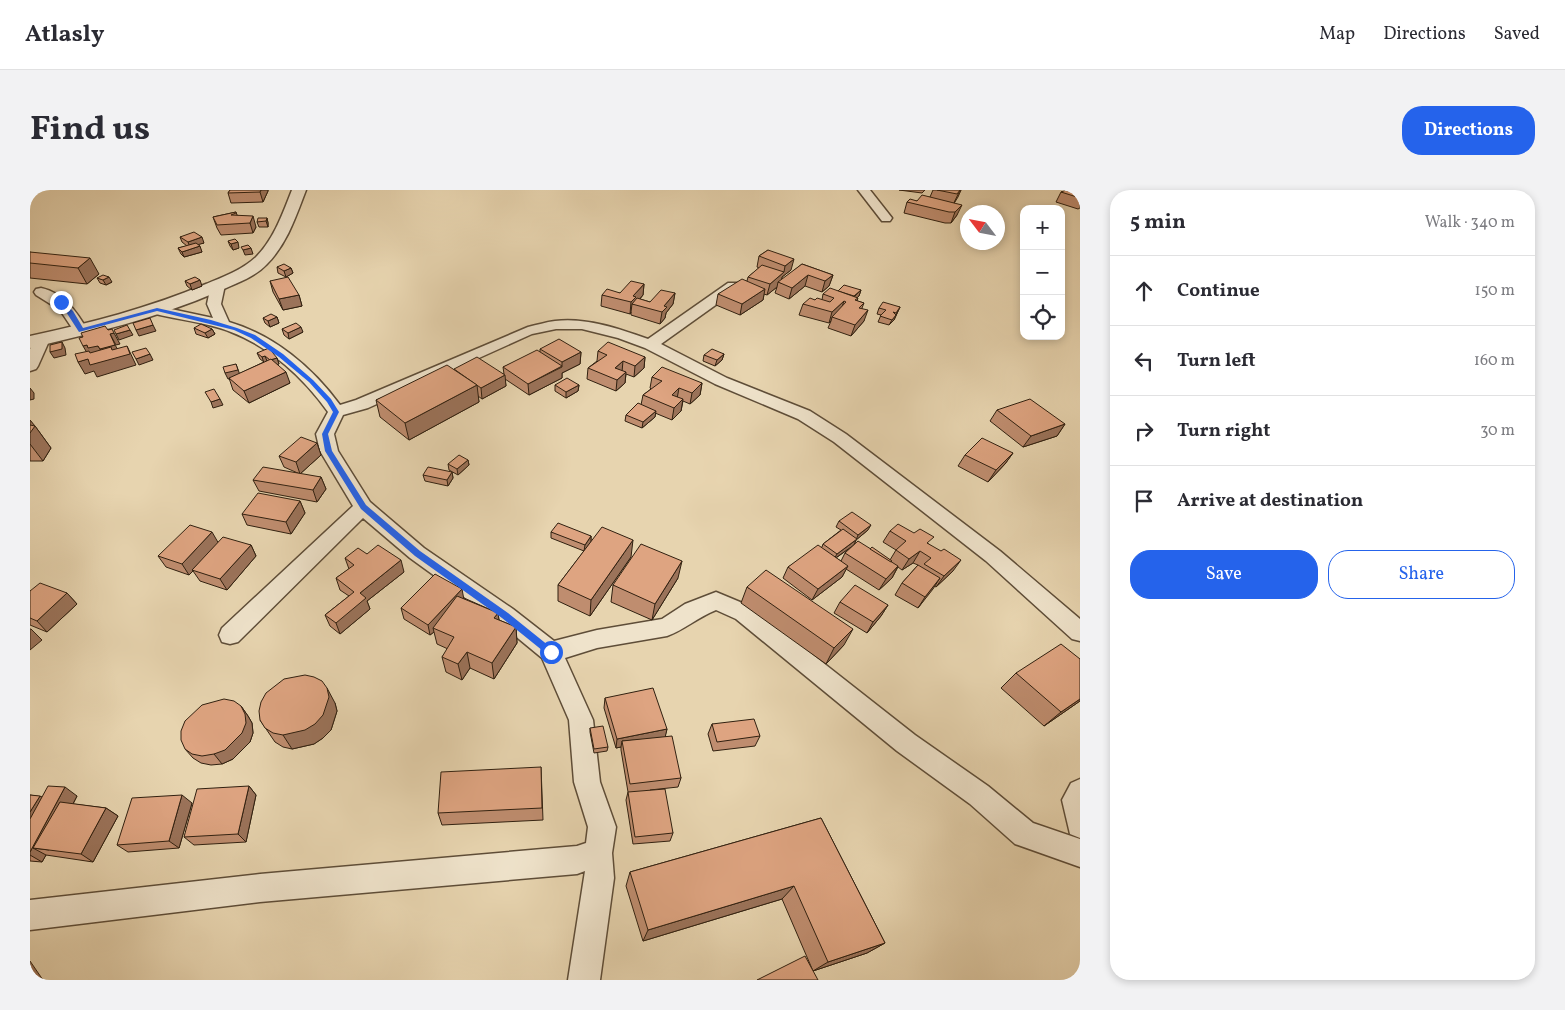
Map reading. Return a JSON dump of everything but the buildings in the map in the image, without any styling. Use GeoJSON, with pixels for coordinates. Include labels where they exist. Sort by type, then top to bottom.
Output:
{"type":"FeatureCollection","features":[{"type":"Feature","properties":{"kind":"street"},"geometry":{"type":"LineString","coordinates":[[30,366],[36,340],[81,331],[157,310],[249,270],[261,261],[271,249],[285,226],[300,190]]}},
{"type":"Feature","properties":{"kind":"street"},"geometry":{"type":"LineString","coordinates":[[864,190],[886,218]]}},
{"type":"Feature","properties":{"kind":"street"},"geometry":{"type":"LineString","coordinates":[[218,285],[214,304],[223,325]]}},
{"type":"Feature","properties":{"kind":"street"},"geometry":{"type":"LineString","coordinates":[[650,345],[733,286]]}},
{"type":"Feature","properties":{"kind":"street"},"geometry":{"type":"LineString","coordinates":[[41,292],[61,302],[71,312],[81,331]]}},
{"type":"Feature","properties":{"kind":"street"},"geometry":{"type":"LineString","coordinates":[[157,310],[223,325],[253,337],[281,355],[311,381],[336,412]]}},
{"type":"Feature","properties":{"kind":"street"},"geometry":{"type":"LineString","coordinates":[[587,978],[600,878],[598,853],[602,827],[587,782],[581,720],[551,652],[505,615],[417,554],[363,507],[329,451],[325,434],[336,412],[362,404],[528,331],[556,325],[582,325],[623,335],[650,345],[721,381],[766,398],[804,416],[840,438],[993,556],[1080,632]]}},
{"type":"Feature","properties":{"kind":"street"},"geometry":{"type":"LineString","coordinates":[[230,635],[363,507]]}},
{"type":"Feature","properties":{"kind":"street"},"geometry":{"type":"LineString","coordinates":[[551,652],[597,639],[667,627],[693,610],[716,601],[744,612],[906,744],[978,795],[1025,834],[1080,853]]}},
{"type":"Feature","properties":{"kind":"street"},"geometry":{"type":"LineString","coordinates":[[1080,792],[1075,800],[1080,824]]}},
{"type":"Feature","properties":{"kind":"street"},"geometry":{"type":"LineString","coordinates":[[30,916],[260,888],[577,860],[598,853]]}},
{"type":"Feature","properties":{"kind":"route"},"geometry":{"type":"LineString","coordinates":[[61,302],[71,312],[81,331],[157,310],[236,329],[253,337],[281,355],[311,381],[336,412],[325,434],[329,451],[363,507],[417,554],[505,615],[551,652]]}}]}
